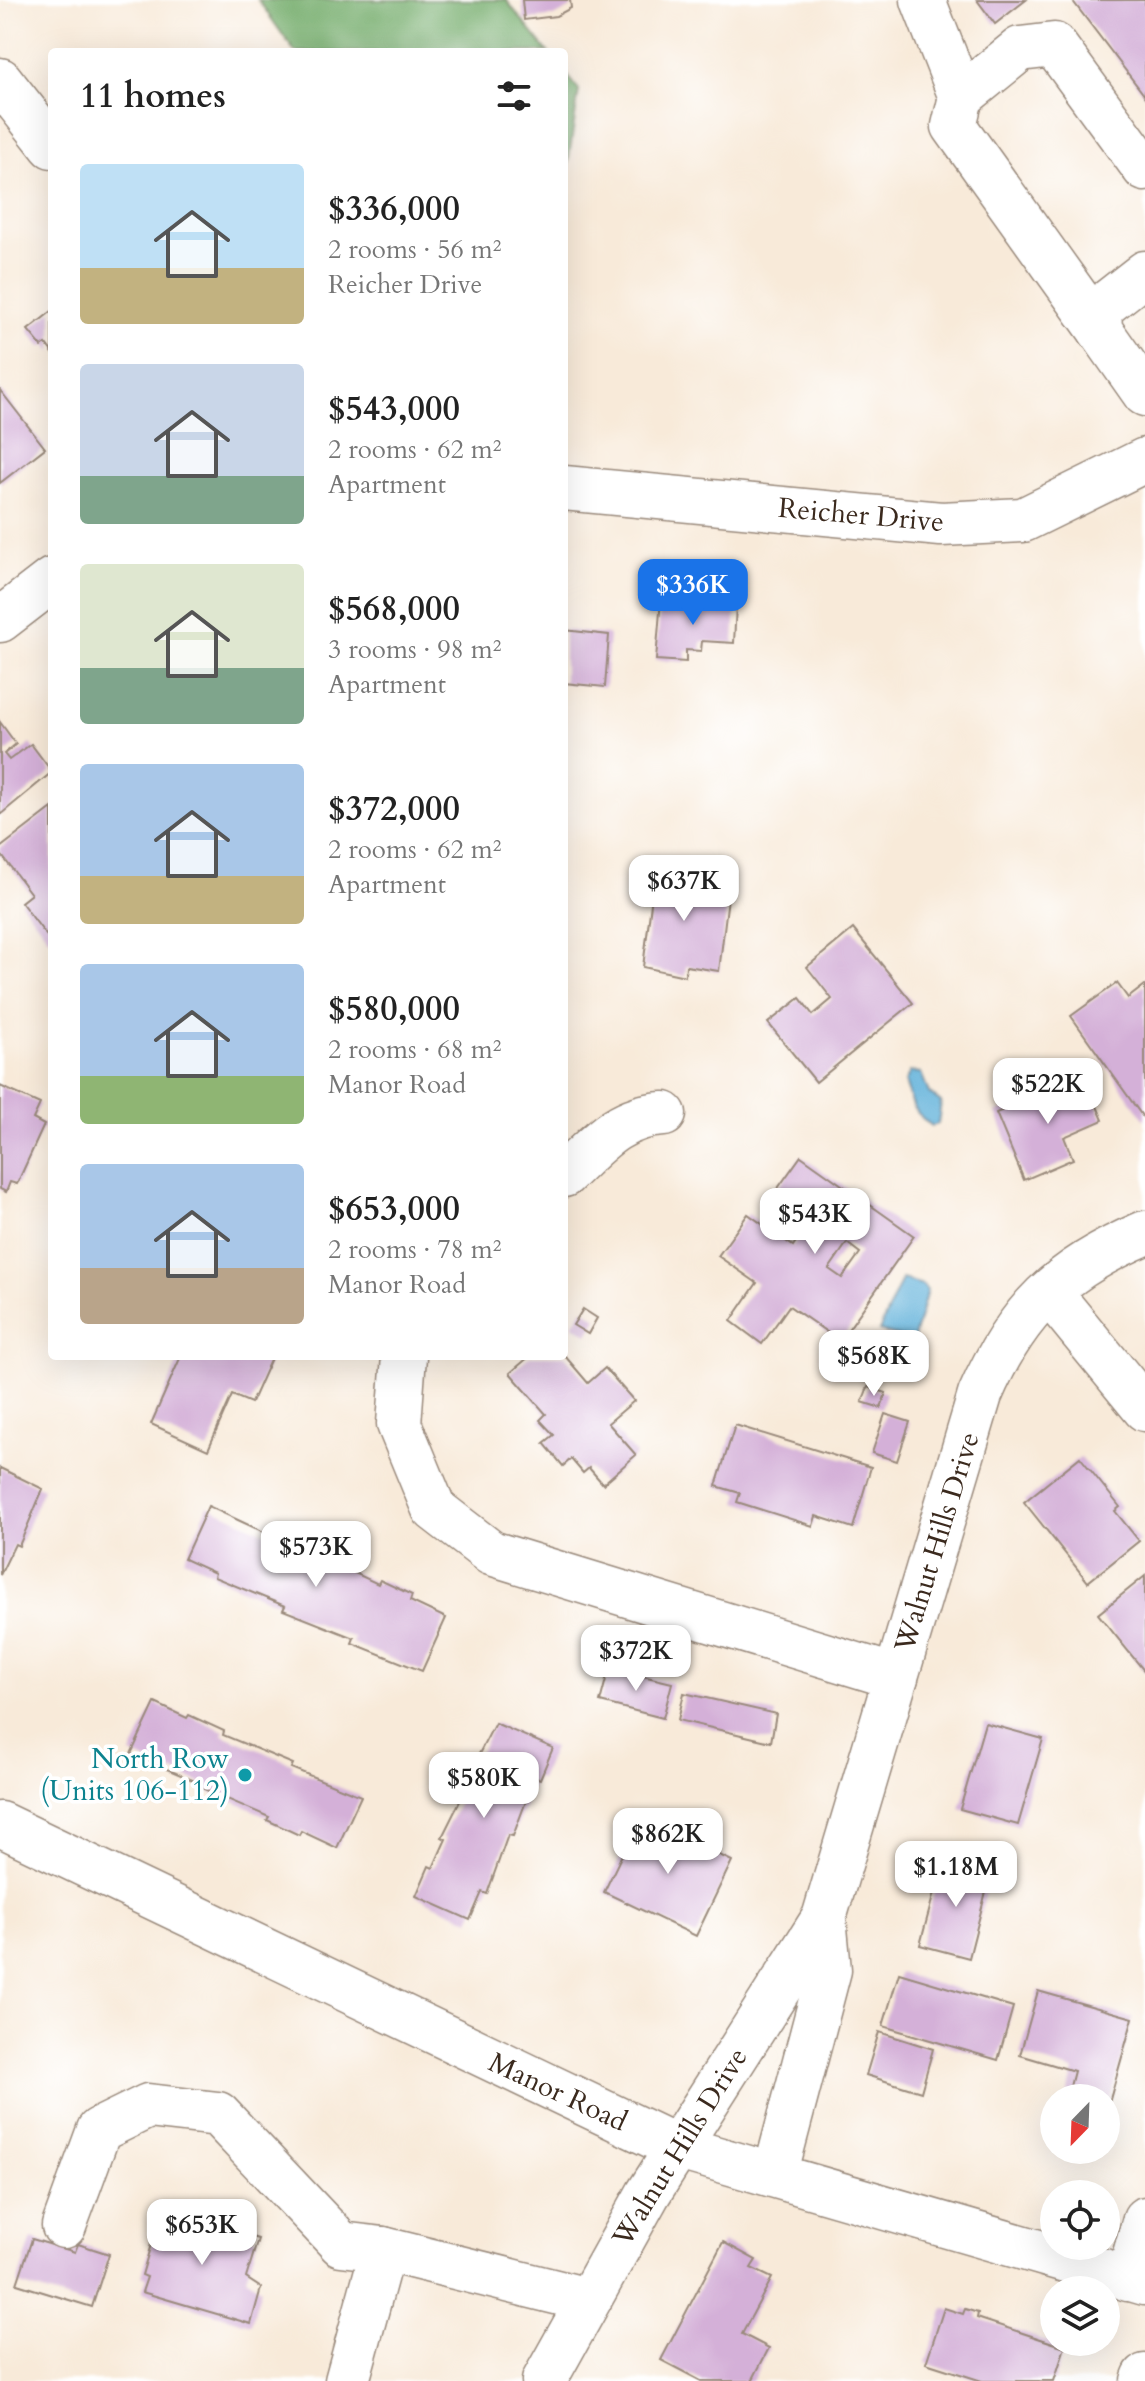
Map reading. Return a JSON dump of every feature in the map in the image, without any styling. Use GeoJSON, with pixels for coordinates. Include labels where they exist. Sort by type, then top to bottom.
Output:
{"type":"FeatureCollection","features":[{"type":"Feature","properties":{"kind":"street"},"geometry":{"type":"LineString","coordinates":[[923,0],[961,97],[954,126],[1145,394]]}},
{"type":"Feature","properties":{"kind":"street"},"geometry":{"type":"LineString","coordinates":[[961,97],[1020,49],[1054,45],[1145,169]]}},
{"type":"Feature","properties":{"kind":"street"},"geometry":{"type":"LineString","coordinates":[[0,80],[48,141]]}},
{"type":"Feature","properties":{"kind":"street"},"geometry":{"type":"LineString","coordinates":[[1100,330],[1099,309],[1145,273]]}},
{"type":"Feature","properties":{"kind":"street","name":"Reicher Drive"},"geometry":{"type":"LineString","coordinates":[[568,488],[955,524],[1023,520],[1145,460]]}},
{"type":"Feature","properties":{"kind":"street"},"geometry":{"type":"LineString","coordinates":[[0,620],[48,591]]}},
{"type":"Feature","properties":{"kind":"street"},"geometry":{"type":"LineString","coordinates":[[568,1171],[617,1125],[641,1115],[664,1114]]}},
{"type":"Feature","properties":{"kind":"street","name":"Walnut Hills Drive"},"geometry":{"type":"LineString","coordinates":[[544,2381],[676,2147],[824,1918],[980,1395],[996,1359],[1019,1320],[1078,1267],[1145,1233]]}},
{"type":"Feature","properties":{"kind":"street"},"geometry":{"type":"LineString","coordinates":[[1049,1292],[1145,1409]]}},
{"type":"Feature","properties":{"kind":"street"},"geometry":{"type":"LineString","coordinates":[[404,1360],[399,1424],[434,1509],[491,1553],[896,1677]]}},
{"type":"Feature","properties":{"kind":"street","name":"Manor Road"},"geometry":{"type":"LineString","coordinates":[[0,1824],[676,2147],[1137,2281]]}},
{"type":"Feature","properties":{"kind":"street","name":"Walnut Hills Drive"},"geometry":{"type":"LineString","coordinates":[[775,2175],[829,1970],[824,1918]]}},
{"type":"Feature","properties":{"kind":"street"},"geometry":{"type":"LineString","coordinates":[[64,2226],[99,2130],[148,2106],[218,2114],[341,2244],[383,2249],[588,2300]]}},
{"type":"Feature","properties":{"kind":"street"},"geometry":{"type":"LineString","coordinates":[[1137,2281],[1145,2219]]}},
{"type":"Feature","properties":{"kind":"street"},"geometry":{"type":"LineString","coordinates":[[347,2381],[383,2249]]}},
{"type":"Feature","properties":{"kind":"green space"},"geometry":{"type":"Polygon","coordinates":[[[258,0],[506,0],[545,48],[292,48],[258,0]]]}},
{"type":"Feature","properties":{"kind":"green space"},"geometry":{"type":"Polygon","coordinates":[[[568,76],[579,90],[568,164],[568,76]]]}},
{"type":"Feature","properties":{"kind":"water"},"geometry":{"type":"Polygon","coordinates":[[[910,1072],[921,1073],[929,1093],[941,1102],[938,1124],[932,1126],[914,1107],[905,1082],[910,1072]]]}},
{"type":"Feature","properties":{"kind":"water"},"geometry":{"type":"Polygon","coordinates":[[[902,1279],[923,1285],[927,1291],[913,1341],[879,1331],[902,1279]]]}},
{"type":"Feature","properties":{"kind":"building"},"geometry":{"type":"Polygon","coordinates":[[[522,0],[570,0],[571,8],[556,16],[524,20],[522,0]]]}},
{"type":"Feature","properties":{"kind":"building"},"geometry":{"type":"Polygon","coordinates":[[[977,0],[1026,0],[995,24],[977,0]]]}},
{"type":"Feature","properties":{"kind":"building"},"geometry":{"type":"Polygon","coordinates":[[[1072,0],[1145,0],[1145,96],[1072,0]]]}},
{"type":"Feature","properties":{"kind":"building"},"geometry":{"type":"Polygon","coordinates":[[[48,314],[48,347],[46,344],[42,347],[28,330],[48,314]]]}},
{"type":"Feature","properties":{"kind":"building"},"geometry":{"type":"Polygon","coordinates":[[[0,390],[45,448],[0,483],[0,390]]]}},
{"type":"Feature","properties":{"kind":"building"},"geometry":{"type":"Polygon","coordinates":[[[679,597],[736,605],[734,643],[702,641],[701,651],[686,650],[686,662],[656,660],[661,599],[679,600],[679,597]]]}},
{"type":"Feature","properties":{"kind":"building"},"geometry":{"type":"Polygon","coordinates":[[[568,630],[609,635],[605,687],[568,683],[568,630]]]}},
{"type":"Feature","properties":{"kind":"building"},"geometry":{"type":"Polygon","coordinates":[[[0,722],[16,744],[4,754],[9,760],[31,744],[48,767],[48,775],[0,815],[0,722]]]}},
{"type":"Feature","properties":{"kind":"building"},"geometry":{"type":"Polygon","coordinates":[[[48,811],[48,938],[21,902],[31,894],[0,853],[0,848],[48,811]]]}},
{"type":"Feature","properties":{"kind":"building"},"geometry":{"type":"Polygon","coordinates":[[[656,864],[689,868],[687,884],[729,889],[719,971],[686,966],[685,976],[643,967],[656,864]]]}},
{"type":"Feature","properties":{"kind":"building"},"geometry":{"type":"Polygon","coordinates":[[[853,929],[913,1003],[816,1082],[768,1023],[800,998],[813,1015],[832,999],[807,967],[853,929]]]}},
{"type":"Feature","properties":{"kind":"building"},"geometry":{"type":"Polygon","coordinates":[[[1117,983],[1128,998],[1145,985],[1145,1120],[1071,1016],[1117,983]]]}},
{"type":"Feature","properties":{"kind":"building"},"geometry":{"type":"Polygon","coordinates":[[[1084,1076],[1103,1120],[1064,1137],[1073,1159],[1024,1180],[996,1113],[1084,1076]]]}},
{"type":"Feature","properties":{"kind":"building"},"geometry":{"type":"Polygon","coordinates":[[[0,1086],[40,1104],[33,1119],[44,1125],[17,1184],[10,1182],[6,1192],[0,1189],[0,1086]]]}},
{"type":"Feature","properties":{"kind":"building"},"geometry":{"type":"Polygon","coordinates":[[[801,1156],[914,1236],[840,1341],[789,1306],[762,1344],[731,1321],[757,1283],[718,1256],[748,1214],[793,1246],[808,1223],[771,1198],[801,1156]],[[847,1243],[829,1269],[842,1278],[860,1253],[847,1243]]]}},
{"type":"Feature","properties":{"kind":"building"},"geometry":{"type":"Polygon","coordinates":[[[583,1309],[597,1318],[588,1334],[573,1325],[583,1309]]]}},
{"type":"Feature","properties":{"kind":"building"},"geometry":{"type":"Polygon","coordinates":[[[179,1360],[270,1360],[251,1403],[232,1395],[208,1450],[151,1424],[179,1360]]]}},
{"type":"Feature","properties":{"kind":"building"},"geometry":{"type":"Polygon","coordinates":[[[525,1360],[568,1360],[588,1383],[605,1368],[634,1401],[608,1423],[636,1455],[603,1484],[589,1468],[583,1473],[571,1459],[563,1466],[544,1443],[554,1435],[540,1420],[546,1414],[510,1373],[525,1360]]]}},
{"type":"Feature","properties":{"kind":"building"},"geometry":{"type":"Polygon","coordinates":[[[868,1387],[886,1393],[881,1408],[862,1402],[868,1387]]]}},
{"type":"Feature","properties":{"kind":"building"},"geometry":{"type":"Polygon","coordinates":[[[885,1414],[910,1422],[897,1461],[872,1453],[885,1414]]]}},
{"type":"Feature","properties":{"kind":"building"},"geometry":{"type":"Polygon","coordinates":[[[735,1425],[871,1467],[853,1528],[816,1516],[813,1526],[737,1502],[740,1493],[716,1486],[735,1425]]]}},
{"type":"Feature","properties":{"kind":"building"},"geometry":{"type":"Polygon","coordinates":[[[1080,1457],[1120,1507],[1115,1511],[1139,1541],[1088,1582],[1024,1502],[1080,1457]]]}},
{"type":"Feature","properties":{"kind":"building"},"geometry":{"type":"Polygon","coordinates":[[[0,1468],[43,1489],[19,1546],[15,1544],[0,1575],[0,1468]]]}},
{"type":"Feature","properties":{"kind":"building"},"geometry":{"type":"Polygon","coordinates":[[[208,1506],[311,1554],[312,1550],[345,1565],[344,1568],[378,1584],[380,1580],[412,1595],[410,1601],[446,1618],[422,1671],[352,1643],[354,1638],[283,1610],[285,1606],[214,1577],[215,1573],[184,1559],[208,1506]]]}},
{"type":"Feature","properties":{"kind":"building"},"geometry":{"type":"Polygon","coordinates":[[[1145,1576],[1145,1672],[1098,1614],[1145,1576]]]}},
{"type":"Feature","properties":{"kind":"building"},"geometry":{"type":"Polygon","coordinates":[[[609,1668],[672,1683],[663,1718],[600,1702],[609,1668]]]}},
{"type":"Feature","properties":{"kind":"building"},"geometry":{"type":"Polygon","coordinates":[[[684,1693],[776,1714],[771,1742],[678,1720],[684,1693]]]}},
{"type":"Feature","properties":{"kind":"building","name":"North Row (Units 106-112)"},"geometry":{"type":"Polygon","coordinates":[[[155,1703],[224,1731],[223,1735],[293,1764],[291,1768],[361,1796],[337,1848],[301,1831],[299,1835],[267,1820],[269,1817],[199,1787],[200,1783],[131,1754],[155,1703]]]}},
{"type":"Feature","properties":{"kind":"building"},"geometry":{"type":"Polygon","coordinates":[[[495,1723],[553,1748],[540,1779],[535,1777],[513,1836],[508,1835],[487,1894],[482,1892],[470,1920],[416,1896],[429,1866],[433,1868],[446,1839],[442,1837],[470,1781],[466,1779],[495,1723]]]}},
{"type":"Feature","properties":{"kind":"building"},"geometry":{"type":"Polygon","coordinates":[[[985,1723],[1043,1739],[1018,1825],[960,1809],[985,1723]]]}},
{"type":"Feature","properties":{"kind":"building"},"geometry":{"type":"Polygon","coordinates":[[[640,1817],[732,1861],[696,1936],[604,1892],[640,1817]]]}},
{"type":"Feature","properties":{"kind":"building"},"geometry":{"type":"Polygon","coordinates":[[[943,1859],[991,1872],[969,1958],[920,1945],[943,1859]]]}},
{"type":"Feature","properties":{"kind":"building"},"geometry":{"type":"Polygon","coordinates":[[[899,1973],[1013,2007],[998,2060],[883,2026],[899,1973]]]}},
{"type":"Feature","properties":{"kind":"building"},"geometry":{"type":"Polygon","coordinates":[[[1038,1991],[1133,2018],[1114,2084],[1071,2084],[1074,2071],[1020,2055],[1038,1991]]]}},
{"type":"Feature","properties":{"kind":"building"},"geometry":{"type":"Polygon","coordinates":[[[879,2032],[933,2049],[921,2092],[866,2075],[879,2032]]]}},
{"type":"Feature","properties":{"kind":"building"},"geometry":{"type":"Polygon","coordinates":[[[161,2210],[258,2239],[246,2278],[261,2288],[251,2324],[142,2292],[147,2277],[142,2275],[161,2210]]]}},
{"type":"Feature","properties":{"kind":"building"},"geometry":{"type":"Polygon","coordinates":[[[32,2239],[75,2252],[78,2244],[109,2254],[92,2307],[17,2284],[32,2239]]]}},
{"type":"Feature","properties":{"kind":"building"},"geometry":{"type":"Polygon","coordinates":[[[723,2242],[756,2260],[751,2268],[772,2278],[742,2334],[769,2348],[752,2381],[701,2381],[661,2360],[723,2242]]]}},
{"type":"Feature","properties":{"kind":"building"},"geometry":{"type":"Polygon","coordinates":[[[944,2308],[963,2314],[965,2309],[978,2313],[977,2318],[1040,2339],[1040,2356],[1062,2356],[1054,2381],[982,2381],[926,2363],[944,2308]]]}},
{"type":"Feature","properties":{"kind":"place","name":"North Row (Units 106-112)"},"geometry":{"type":"Point","coordinates":[245,1775]}}]}
